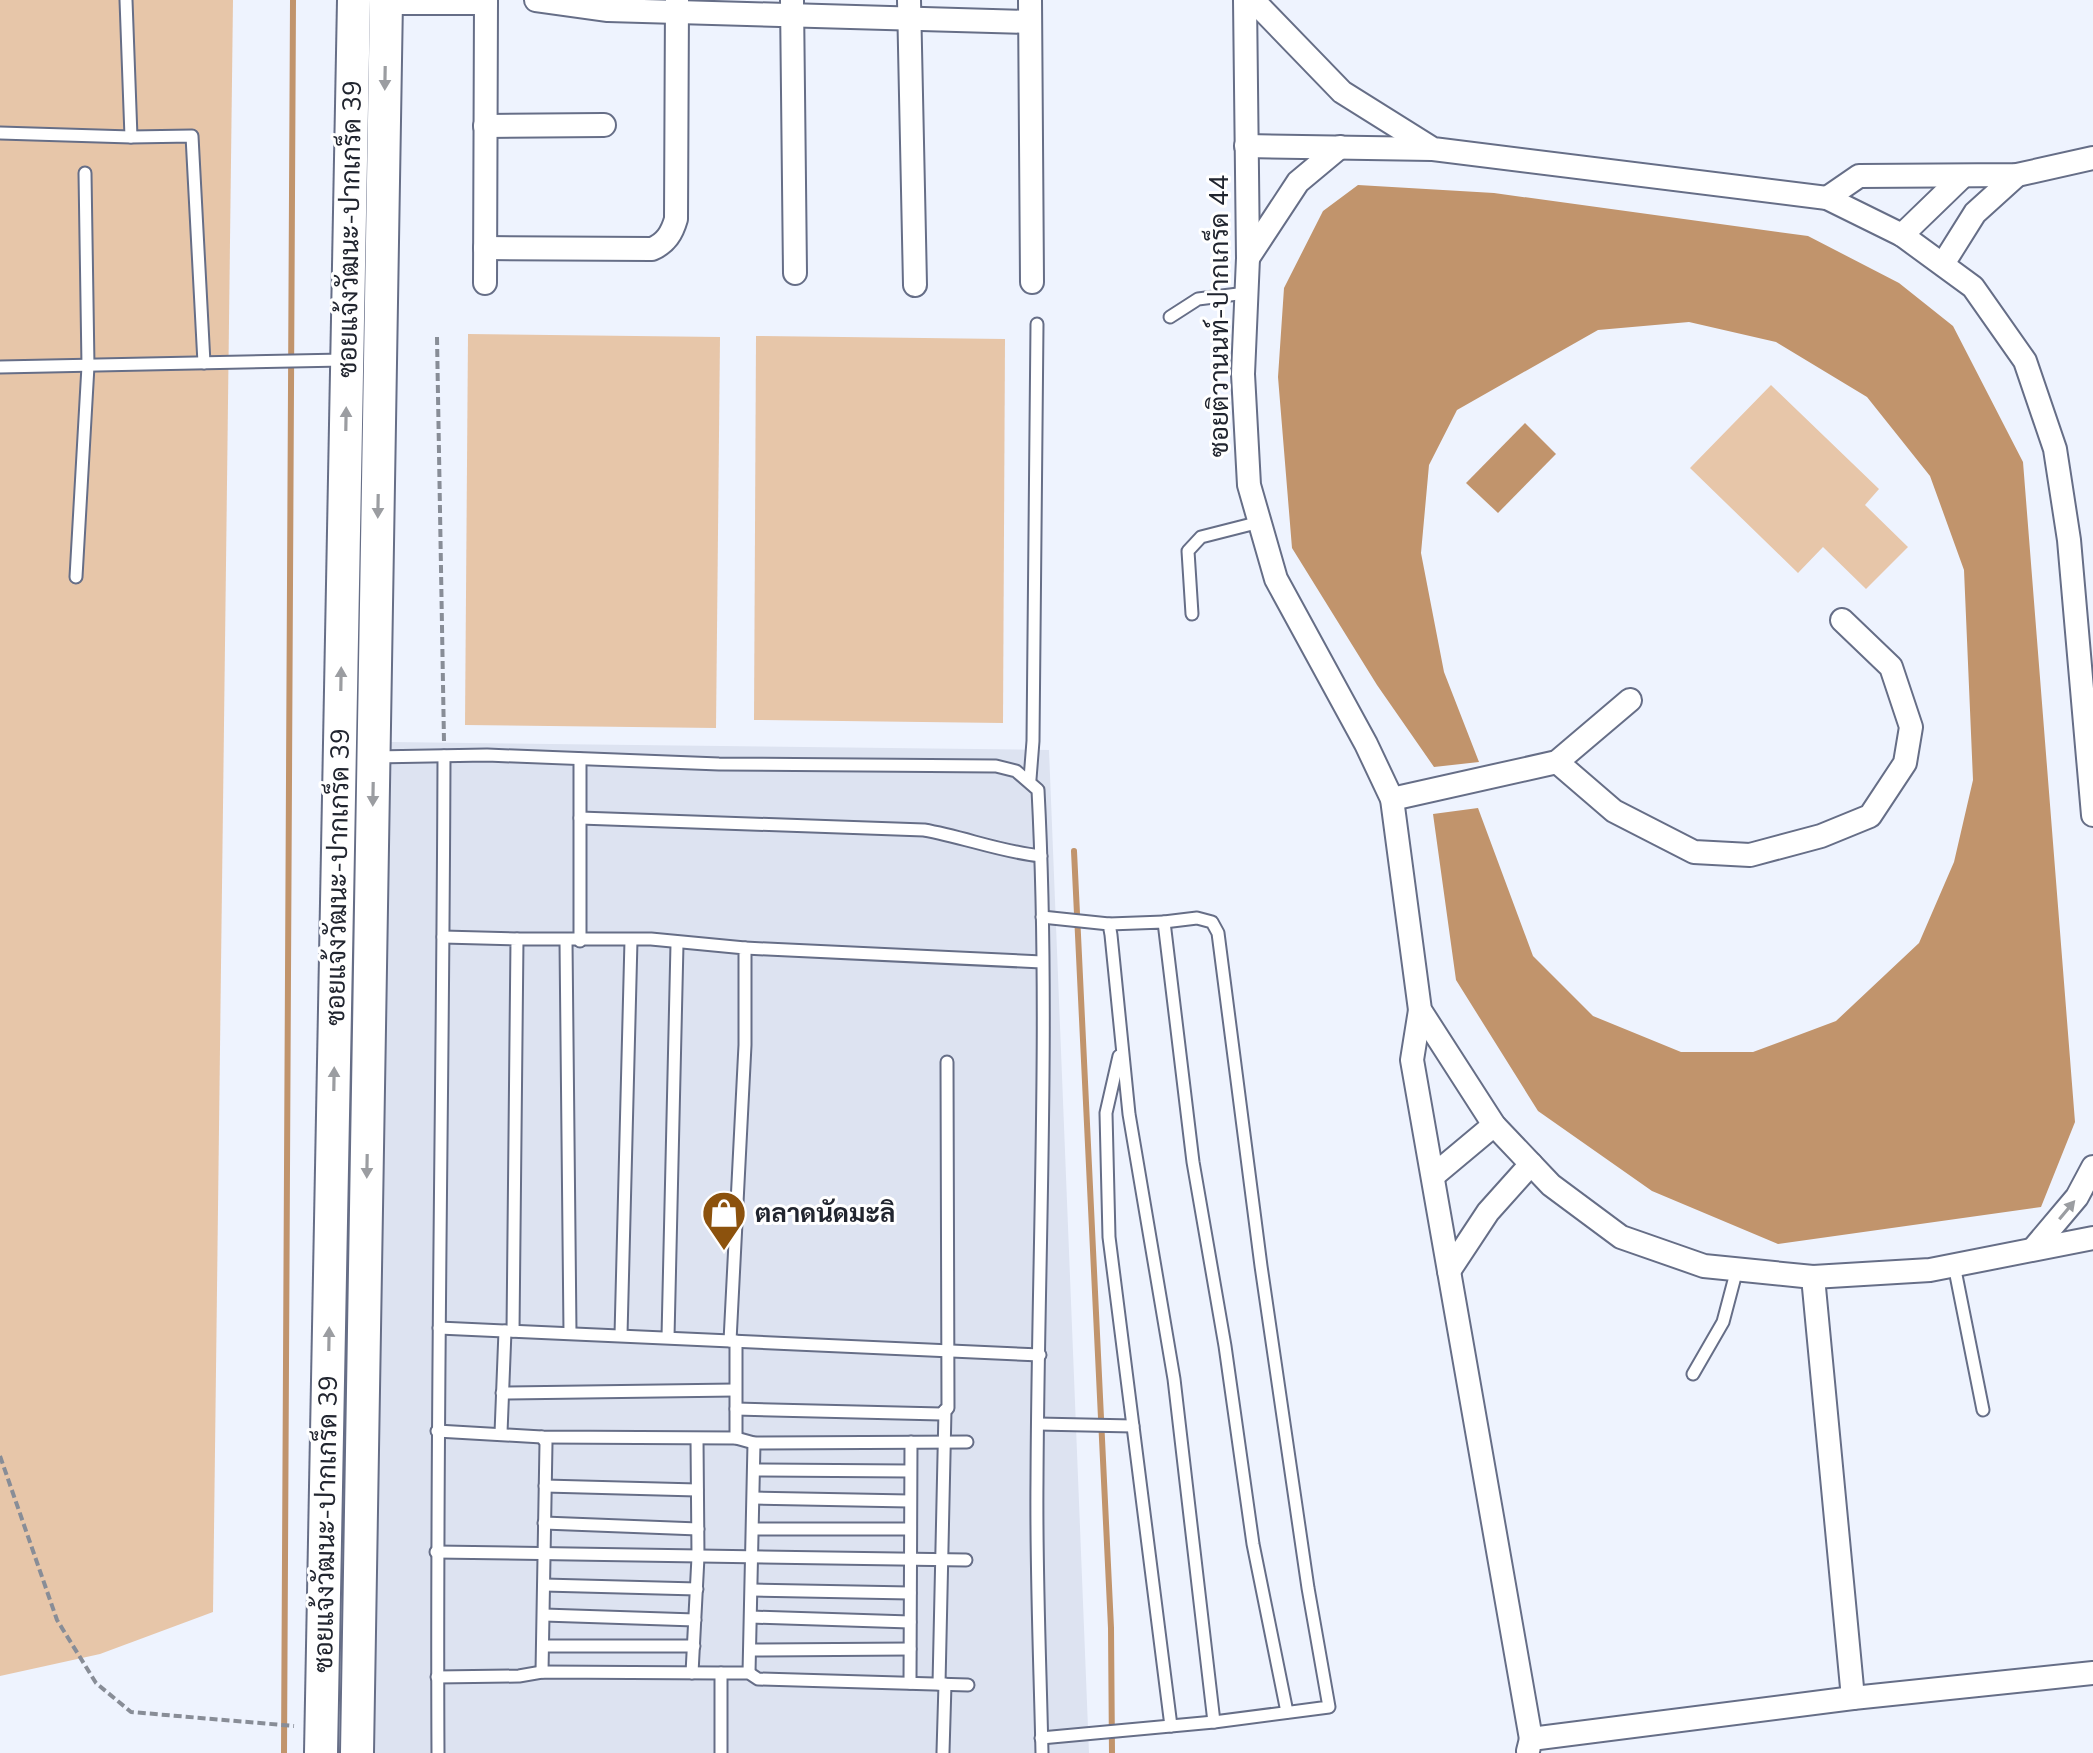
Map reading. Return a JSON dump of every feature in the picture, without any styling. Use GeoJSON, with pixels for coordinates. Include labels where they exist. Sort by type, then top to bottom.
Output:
{"type":"FeatureCollection","features":[{"type":"Feature","properties":{"kind":"main road","name":"ซอยแจ้งวัฒนะ-ปากเกร็ด 39"},"geometry":{"type":"LineString","coordinates":[[322,1740],[347,360],[375,1]]}},
{"type":"Feature","properties":{"kind":"main road","name":"ซอยแจ้งวัฒนะ-ปากเกร็ด 39"},"geometry":{"type":"LineString","coordinates":[[357,1753],[374,757],[375,1]]}},
{"type":"Feature","properties":{"kind":"street"},"geometry":{"type":"LineString","coordinates":[[536,0],[608,10],[677,6],[1030,11],[1032,282]]}},
{"type":"Feature","properties":{"kind":"street","name":"ซอยติวานนท์-ปากเกร็ด 44"},"geometry":{"type":"LineString","coordinates":[[1245,0],[1248,258],[1243,374],[1248,469],[1276,579],[1366,744],[1392,799],[1420,1010],[1494,1125],[1551,1185],[1621,1237],[1704,1266],[1813,1277],[1930,1270],[2093,1238]]}},
{"type":"Feature","properties":{"kind":"street"},"geometry":{"type":"LineString","coordinates":[[1253,0],[1342,92],[1433,149]]}},
{"type":"Feature","properties":{"kind":"street"},"geometry":{"type":"LineString","coordinates":[[375,1],[486,1],[485,283]]}},
{"type":"Feature","properties":{"kind":"street"},"geometry":{"type":"LineString","coordinates":[[485,248],[652,249],[672,232],[676,219],[677,6]]}},
{"type":"Feature","properties":{"kind":"street"},"geometry":{"type":"LineString","coordinates":[[792,8],[795,273]]}},
{"type":"Feature","properties":{"kind":"street"},"geometry":{"type":"LineString","coordinates":[[909,9],[915,285]]}},
{"type":"Feature","properties":{"kind":"street"},"geometry":{"type":"LineString","coordinates":[[485,126],[604,125]]}},
{"type":"Feature","properties":{"kind":"street"},"geometry":{"type":"LineString","coordinates":[[1246,146],[1433,149],[1827,198],[1902,235],[1973,287],[2025,361],[2055,449],[2069,540],[2093,815]]}},
{"type":"Feature","properties":{"kind":"street"},"geometry":{"type":"LineString","coordinates":[[1248,258],[1298,182],[1340,147]]}},
{"type":"Feature","properties":{"kind":"street"},"geometry":{"type":"LineString","coordinates":[[1827,198],[1859,176],[2017,175],[2093,158]]}},
{"type":"Feature","properties":{"kind":"street"},"geometry":{"type":"LineString","coordinates":[[1943,264],[1975,213],[2017,175]]}},
{"type":"Feature","properties":{"kind":"street"},"geometry":{"type":"LineString","coordinates":[[1902,235],[1963,176]]}},
{"type":"Feature","properties":{"kind":"street"},"geometry":{"type":"LineString","coordinates":[[1557,762],[1614,811],[1694,852],[1750,855],[1821,836],[1870,816],[1905,763],[1911,727],[1891,667],[1842,620]]}},
{"type":"Feature","properties":{"kind":"street"},"geometry":{"type":"LineString","coordinates":[[1392,799],[1557,762],[1630,700]]}},
{"type":"Feature","properties":{"kind":"street"},"geometry":{"type":"LineString","coordinates":[[1420,1010],[1412,1060],[1529,1746],[1853,1698],[2093,1673]]}},
{"type":"Feature","properties":{"kind":"street"},"geometry":{"type":"LineString","coordinates":[[1433,1176],[1494,1125]]}},
{"type":"Feature","properties":{"kind":"street"},"geometry":{"type":"LineString","coordinates":[[1449,1271],[1488,1212],[1531,1164]]}},
{"type":"Feature","properties":{"kind":"street"},"geometry":{"type":"LineString","coordinates":[[2034,1248],[2077,1197],[2093,1167]]}},
{"type":"Feature","properties":{"kind":"street"},"geometry":{"type":"LineString","coordinates":[[1813,1277],[1853,1698]]}},
{"type":"Feature","properties":{"kind":"lane"},"geometry":{"type":"LineString","coordinates":[[126,0],[131,137]]}},
{"type":"Feature","properties":{"kind":"lane"},"geometry":{"type":"LineString","coordinates":[[0,133],[192,136],[204,363]]}},
{"type":"Feature","properties":{"kind":"lane"},"geometry":{"type":"LineString","coordinates":[[76,577],[88,366],[85,173]]}},
{"type":"Feature","properties":{"kind":"lane"},"geometry":{"type":"LineString","coordinates":[[1170,317],[1198,299],[1246,293]]}},
{"type":"Feature","properties":{"kind":"lane"},"geometry":{"type":"LineString","coordinates":[[1030,779],[1037,324]]}},
{"type":"Feature","properties":{"kind":"lane"},"geometry":{"type":"LineString","coordinates":[[0,367],[347,360]]}},
{"type":"Feature","properties":{"kind":"lane"},"geometry":{"type":"LineString","coordinates":[[1192,614],[1188,551],[1201,537],[1260,522]]}},
{"type":"Feature","properties":{"kind":"lane"},"geometry":{"type":"LineString","coordinates":[[438,1753],[436,1552],[444,756]]}},
{"type":"Feature","properties":{"kind":"lane"},"geometry":{"type":"LineString","coordinates":[[374,757],[996,766],[1016,771],[1030,779],[1038,790],[1042,917],[1038,1424],[1042,1753]]}},
{"type":"Feature","properties":{"kind":"lane"},"geometry":{"type":"LineString","coordinates":[[580,759],[580,941]]}},
{"type":"Feature","properties":{"kind":"lane"},"geometry":{"type":"LineString","coordinates":[[580,818],[924,830],[961,836],[1006,852],[1041,856]]}},
{"type":"Feature","properties":{"kind":"lane"},"geometry":{"type":"LineString","coordinates":[[1041,1738],[1214,1722],[1329,1707],[1308,1588],[1261,1266],[1218,933],[1212,922],[1197,918],[1109,924],[1074,923],[1042,917]]}},
{"type":"Feature","properties":{"kind":"lane"},"geometry":{"type":"LineString","coordinates":[[1164,922],[1193,1162],[1225,1346],[1253,1544],[1287,1712]]}},
{"type":"Feature","properties":{"kind":"lane"},"geometry":{"type":"LineString","coordinates":[[1109,924],[1121,1048],[1147,1232],[1174,1379],[1214,1722]]}},
{"type":"Feature","properties":{"kind":"lane"},"geometry":{"type":"LineString","coordinates":[[443,937],[631,940],[1042,962]]}},
{"type":"Feature","properties":{"kind":"lane"},"geometry":{"type":"LineString","coordinates":[[501,1433],[509,1331],[517,939]]}},
{"type":"Feature","properties":{"kind":"lane"},"geometry":{"type":"LineString","coordinates":[[621,1335],[631,940]]}},
{"type":"Feature","properties":{"kind":"lane"},"geometry":{"type":"LineString","coordinates":[[566,941],[570,1333]]}},
{"type":"Feature","properties":{"kind":"lane"},"geometry":{"type":"LineString","coordinates":[[668,1337],[677,944]]}},
{"type":"Feature","properties":{"kind":"lane"},"geometry":{"type":"LineString","coordinates":[[736,1438],[733,1341],[745,1045],[745,948]]}},
{"type":"Feature","properties":{"kind":"lane"},"geometry":{"type":"LineString","coordinates":[[1121,1048],[1106,1113],[1109,1237],[1171,1726]]}},
{"type":"Feature","properties":{"kind":"lane"},"geometry":{"type":"LineString","coordinates":[[943,1752],[947,1062]]}},
{"type":"Feature","properties":{"kind":"lane"},"geometry":{"type":"LineString","coordinates":[[1954,1265],[1983,1410]]}},
{"type":"Feature","properties":{"kind":"lane"},"geometry":{"type":"LineString","coordinates":[[1693,1374],[1723,1322],[1737,1269]]}},
{"type":"Feature","properties":{"kind":"lane"},"geometry":{"type":"LineString","coordinates":[[439,1328],[1040,1355]]}},
{"type":"Feature","properties":{"kind":"lane"},"geometry":{"type":"LineString","coordinates":[[502,1393],[735,1390]]}},
{"type":"Feature","properties":{"kind":"lane"},"geometry":{"type":"LineString","coordinates":[[736,1409],[941,1414],[945,1410]]}},
{"type":"Feature","properties":{"kind":"lane"},"geometry":{"type":"LineString","coordinates":[[1038,1424],[1133,1426]]}},
{"type":"Feature","properties":{"kind":"lane"},"geometry":{"type":"LineString","coordinates":[[437,1431],[542,1437],[736,1438],[754,1443],[967,1442]]}},
{"type":"Feature","properties":{"kind":"lane"},"geometry":{"type":"LineString","coordinates":[[542,1437],[546,1443],[542,1672]]}},
{"type":"Feature","properties":{"kind":"lane"},"geometry":{"type":"LineString","coordinates":[[692,1673],[698,1557],[697,1439]]}},
{"type":"Feature","properties":{"kind":"lane"},"geometry":{"type":"LineString","coordinates":[[910,1683],[911,1442]]}},
{"type":"Feature","properties":{"kind":"lane"},"geometry":{"type":"LineString","coordinates":[[749,1673],[754,1443]]}},
{"type":"Feature","properties":{"kind":"lane"},"geometry":{"type":"LineString","coordinates":[[755,1470],[909,1471]]}},
{"type":"Feature","properties":{"kind":"lane"},"geometry":{"type":"LineString","coordinates":[[545,1486],[697,1490]]}},
{"type":"Feature","properties":{"kind":"lane"},"geometry":{"type":"LineString","coordinates":[[754,1498],[909,1501]]}},
{"type":"Feature","properties":{"kind":"lane"},"geometry":{"type":"LineString","coordinates":[[544,1523],[698,1529]]}},
{"type":"Feature","properties":{"kind":"lane"},"geometry":{"type":"LineString","coordinates":[[754,1529],[910,1529]]}},
{"type":"Feature","properties":{"kind":"lane"},"geometry":{"type":"LineString","coordinates":[[436,1552],[966,1560]]}},
{"type":"Feature","properties":{"kind":"lane"},"geometry":{"type":"LineString","coordinates":[[544,1585],[697,1589]]}},
{"type":"Feature","properties":{"kind":"lane"},"geometry":{"type":"LineString","coordinates":[[752,1590],[910,1593]]}},
{"type":"Feature","properties":{"kind":"lane"},"geometry":{"type":"LineString","coordinates":[[544,1615],[695,1620]]}},
{"type":"Feature","properties":{"kind":"lane"},"geometry":{"type":"LineString","coordinates":[[751,1617],[910,1622]]}},
{"type":"Feature","properties":{"kind":"lane"},"geometry":{"type":"LineString","coordinates":[[544,1646],[694,1646]]}},
{"type":"Feature","properties":{"kind":"lane"},"geometry":{"type":"LineString","coordinates":[[750,1650],[910,1649]]}},
{"type":"Feature","properties":{"kind":"lane"},"geometry":{"type":"LineString","coordinates":[[437,1677],[519,1676],[542,1672],[749,1673],[758,1679],[968,1685]]}},
{"type":"Feature","properties":{"kind":"lane"},"geometry":{"type":"LineString","coordinates":[[721,1673],[721,1753]]}},
{"type":"Feature","properties":{"kind":"path"},"geometry":{"type":"LineString","coordinates":[[437,337],[444,756]]}},
{"type":"Feature","properties":{"kind":"path"},"geometry":{"type":"LineString","coordinates":[[0,1456],[57,1620],[96,1683],[131,1712],[322,1740]]}},
{"type":"Feature","properties":{"kind":"shaded area"},"geometry":{"type":"Polygon","coordinates":[[[0,0],[233,0],[213,1612],[100,1654],[0,1676],[0,0]]]}},
{"type":"Feature","properties":{"kind":"shaded area"},"geometry":{"type":"Polygon","coordinates":[[[1358,185],[1494,193],[1808,236],[1899,283],[1953,326],[2023,462],[2075,1122],[2041,1207],[1778,1244],[1652,1191],[1538,1111],[1456,980],[1433,814],[1478,808],[1533,956],[1593,1016],[1681,1052],[1753,1052],[1836,1021],[1919,943],[1954,862],[1973,780],[1964,570],[1930,476],[1867,397],[1776,342],[1689,322],[1598,330],[1457,410],[1429,465],[1421,553],[1444,672],[1479,762],[1434,767],[1377,685],[1292,548],[1278,377],[1284,288],[1323,211],[1358,185]]]}},
{"type":"Feature","properties":{"kind":"shaded area"},"geometry":{"type":"Polygon","coordinates":[[[468,334],[720,337],[716,728],[465,725],[468,334]]]}},
{"type":"Feature","properties":{"kind":"shaded area"},"geometry":{"type":"Polygon","coordinates":[[[756,336],[1005,339],[1003,723],[754,720],[756,336]]]}},
{"type":"Feature","properties":{"kind":"shaded area"},"geometry":{"type":"Polygon","coordinates":[[[1771,385],[1879,489],[1865,505],[1908,547],[1866,589],[1823,547],[1798,573],[1690,468],[1771,385]]]}},
{"type":"Feature","properties":{"kind":"shaded area"},"geometry":{"type":"Polygon","coordinates":[[[1525,423],[1556,454],[1498,513],[1466,483],[1525,423]]]}},
{"type":"Feature","properties":{"kind":"shaded area","name":"ตลาดนัดมะลิ"},"geometry":{"type":"Polygon","coordinates":[[[391,742],[1049,750],[1089,1753],[368,1753],[391,742]]]}},
{"type":"Feature","properties":{"kind":"waterway"},"geometry":{"type":"LineString","coordinates":[[284,1753],[293,0]]}},
{"type":"Feature","properties":{"kind":"waterway"},"geometry":{"type":"LineString","coordinates":[[1074,851],[1111,1628],[1112,1753]]}},
{"type":"Feature","properties":{"kind":"place","name":"ตลาดนัดมะลิ"},"geometry":{"type":"Point","coordinates":[724,1252]}}]}
